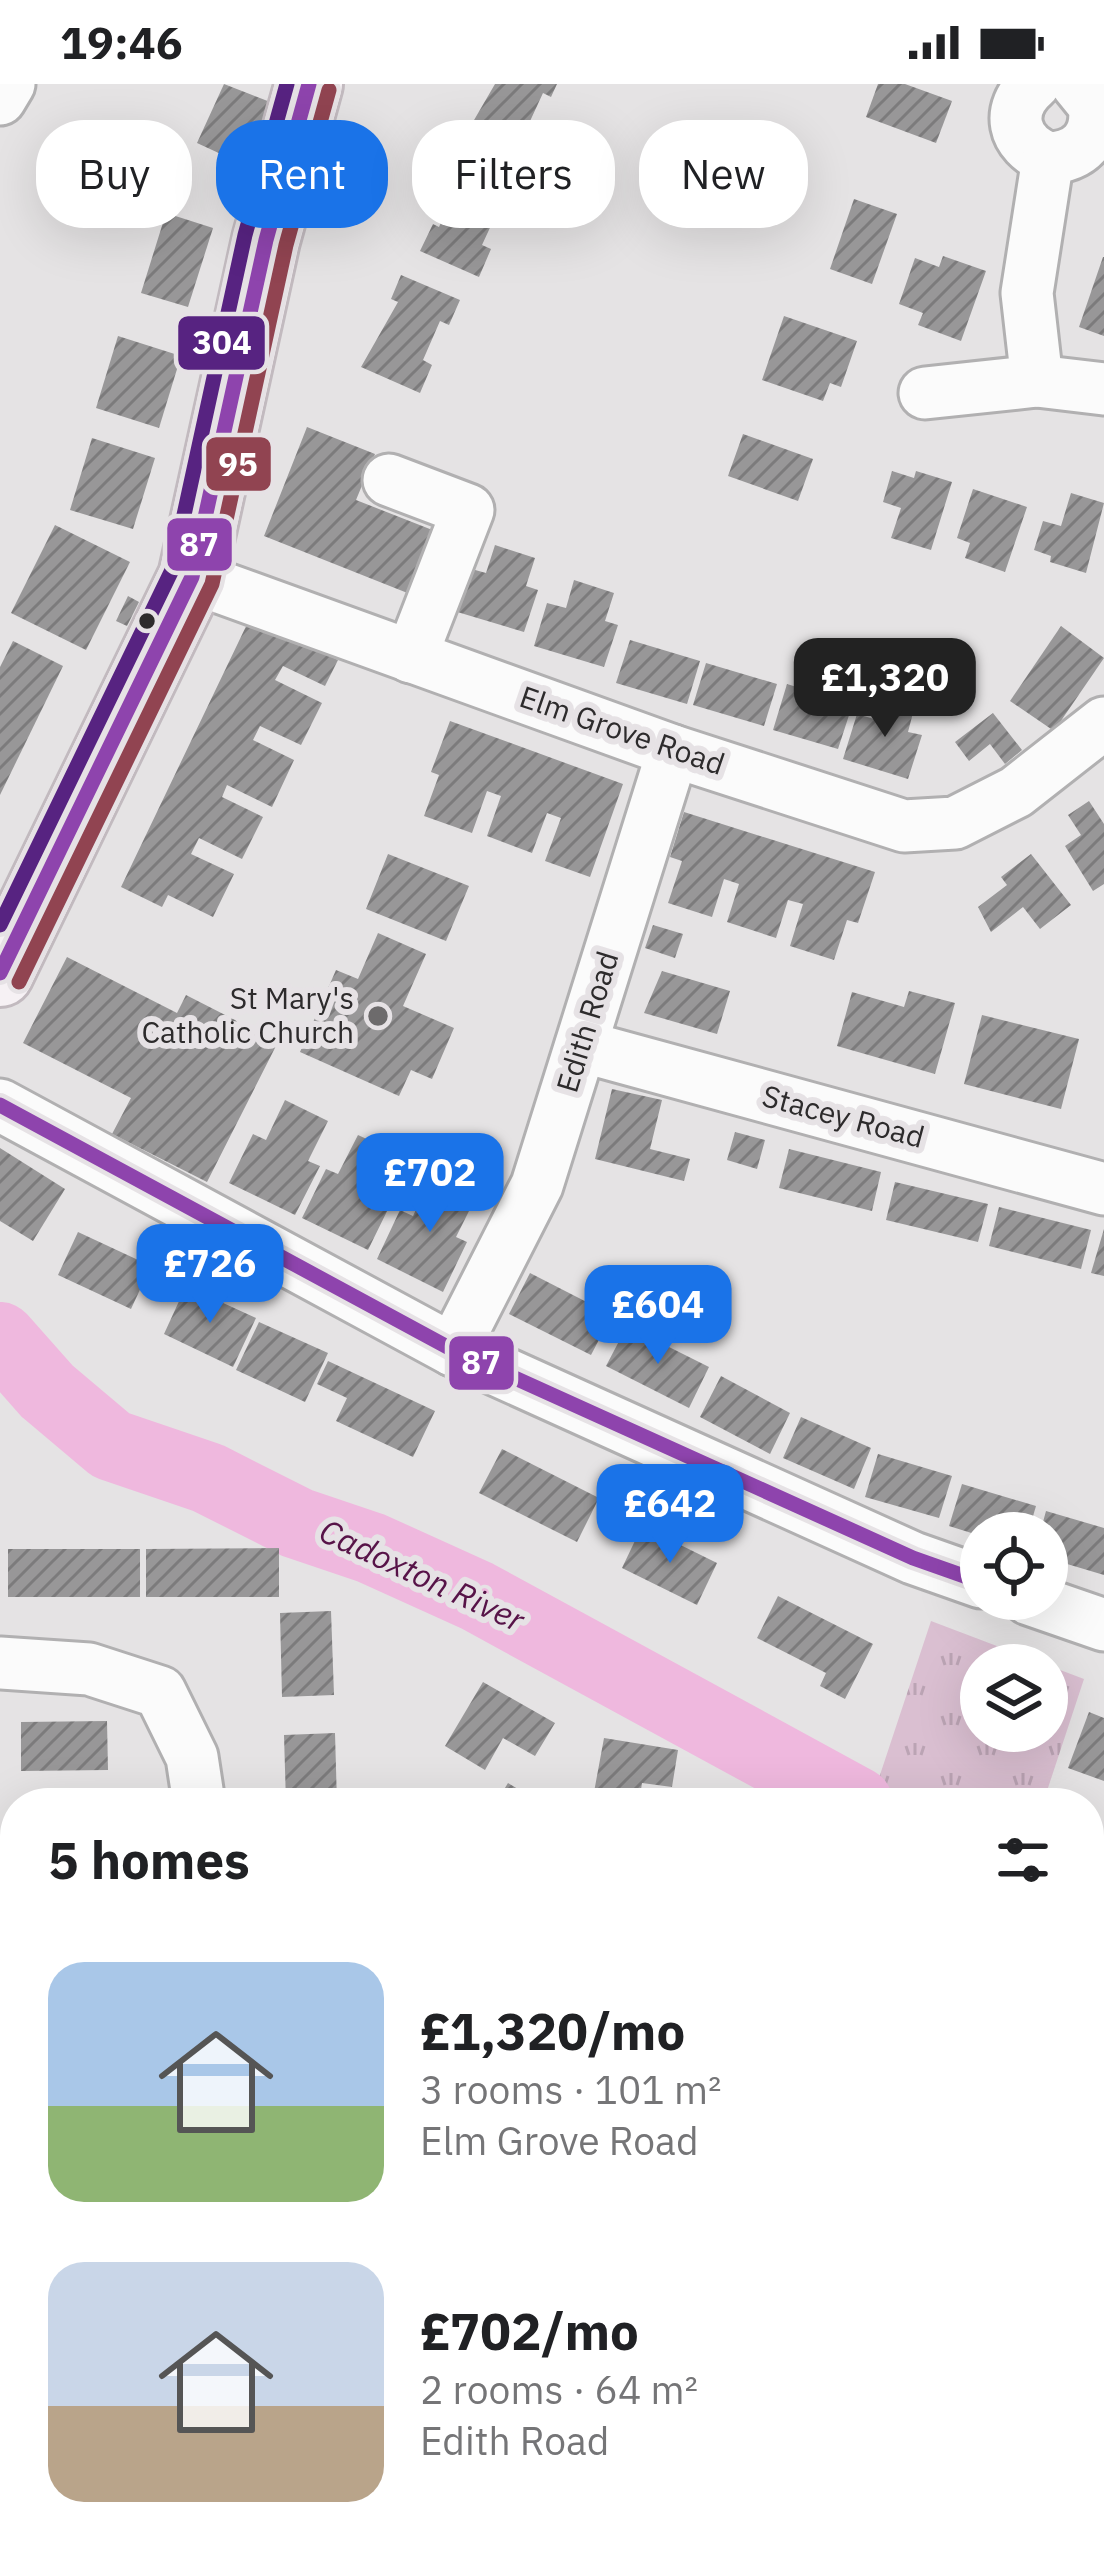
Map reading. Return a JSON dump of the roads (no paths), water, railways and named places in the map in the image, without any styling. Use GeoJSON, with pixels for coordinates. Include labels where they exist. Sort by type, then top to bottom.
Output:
{"type":"FeatureCollection","features":[{"type":"Feature","properties":{"kind":"main road"},"geometry":{"type":"LineString","coordinates":[[0,973],[192,577],[266,240],[310,84]]}},
{"type":"Feature","properties":{"kind":"street"},"geometry":{"type":"LineString","coordinates":[[0,99],[9,84]]}},
{"type":"Feature","properties":{"kind":"street"},"geometry":{"type":"LineString","coordinates":[[1034,84],[1022,94],[1015,124],[1024,144],[1048,158],[1078,152],[1094,132],[1094,105],[1077,84]]}},
{"type":"Feature","properties":{"kind":"street"},"geometry":{"type":"LineString","coordinates":[[1037,381],[1028,293],[1048,158]]}},
{"type":"Feature","properties":{"kind":"street"},"geometry":{"type":"LineString","coordinates":[[925,393],[1037,381],[1104,389]]}},
{"type":"Feature","properties":{"kind":"street"},"geometry":{"type":"LineString","coordinates":[[389,480],[468,510],[411,656]]}},
{"type":"Feature","properties":{"kind":"street","name":"Elm Grove Road"},"geometry":{"type":"LineString","coordinates":[[192,577],[674,751],[904,826],[955,824],[1016,792],[1104,723]]}},
{"type":"Feature","properties":{"kind":"street","name":"Edith Road"},"geometry":{"type":"LineString","coordinates":[[453,1350],[537,1185],[674,751]]}},
{"type":"Feature","properties":{"kind":"street","name":"Stacey Road"},"geometry":{"type":"LineString","coordinates":[[581,1046],[1104,1189]]}},
{"type":"Feature","properties":{"kind":"street"},"geometry":{"type":"LineString","coordinates":[[0,1105],[453,1350],[913,1558],[960,1575]]}},
{"type":"Feature","properties":{"kind":"street"},"geometry":{"type":"LineString","coordinates":[[1068,1613],[1104,1625]]}},
{"type":"Feature","properties":{"kind":"street"},"geometry":{"type":"LineString","coordinates":[[0,1663],[89,1669],[160,1691],[192,1757],[197,1788]]}},
{"type":"Feature","properties":{"kind":"waterway","name":"Cadoxton River"},"geometry":{"type":"LineString","coordinates":[[0,1338],[47,1391],[111,1445],[208,1478],[297,1523],[371,1548],[477,1596],[829,1788]]}},
{"type":"Feature","properties":{"kind":"place","name":"St Mary's Catholic Church"},"geometry":{"type":"Point","coordinates":[378,1016]}}]}
